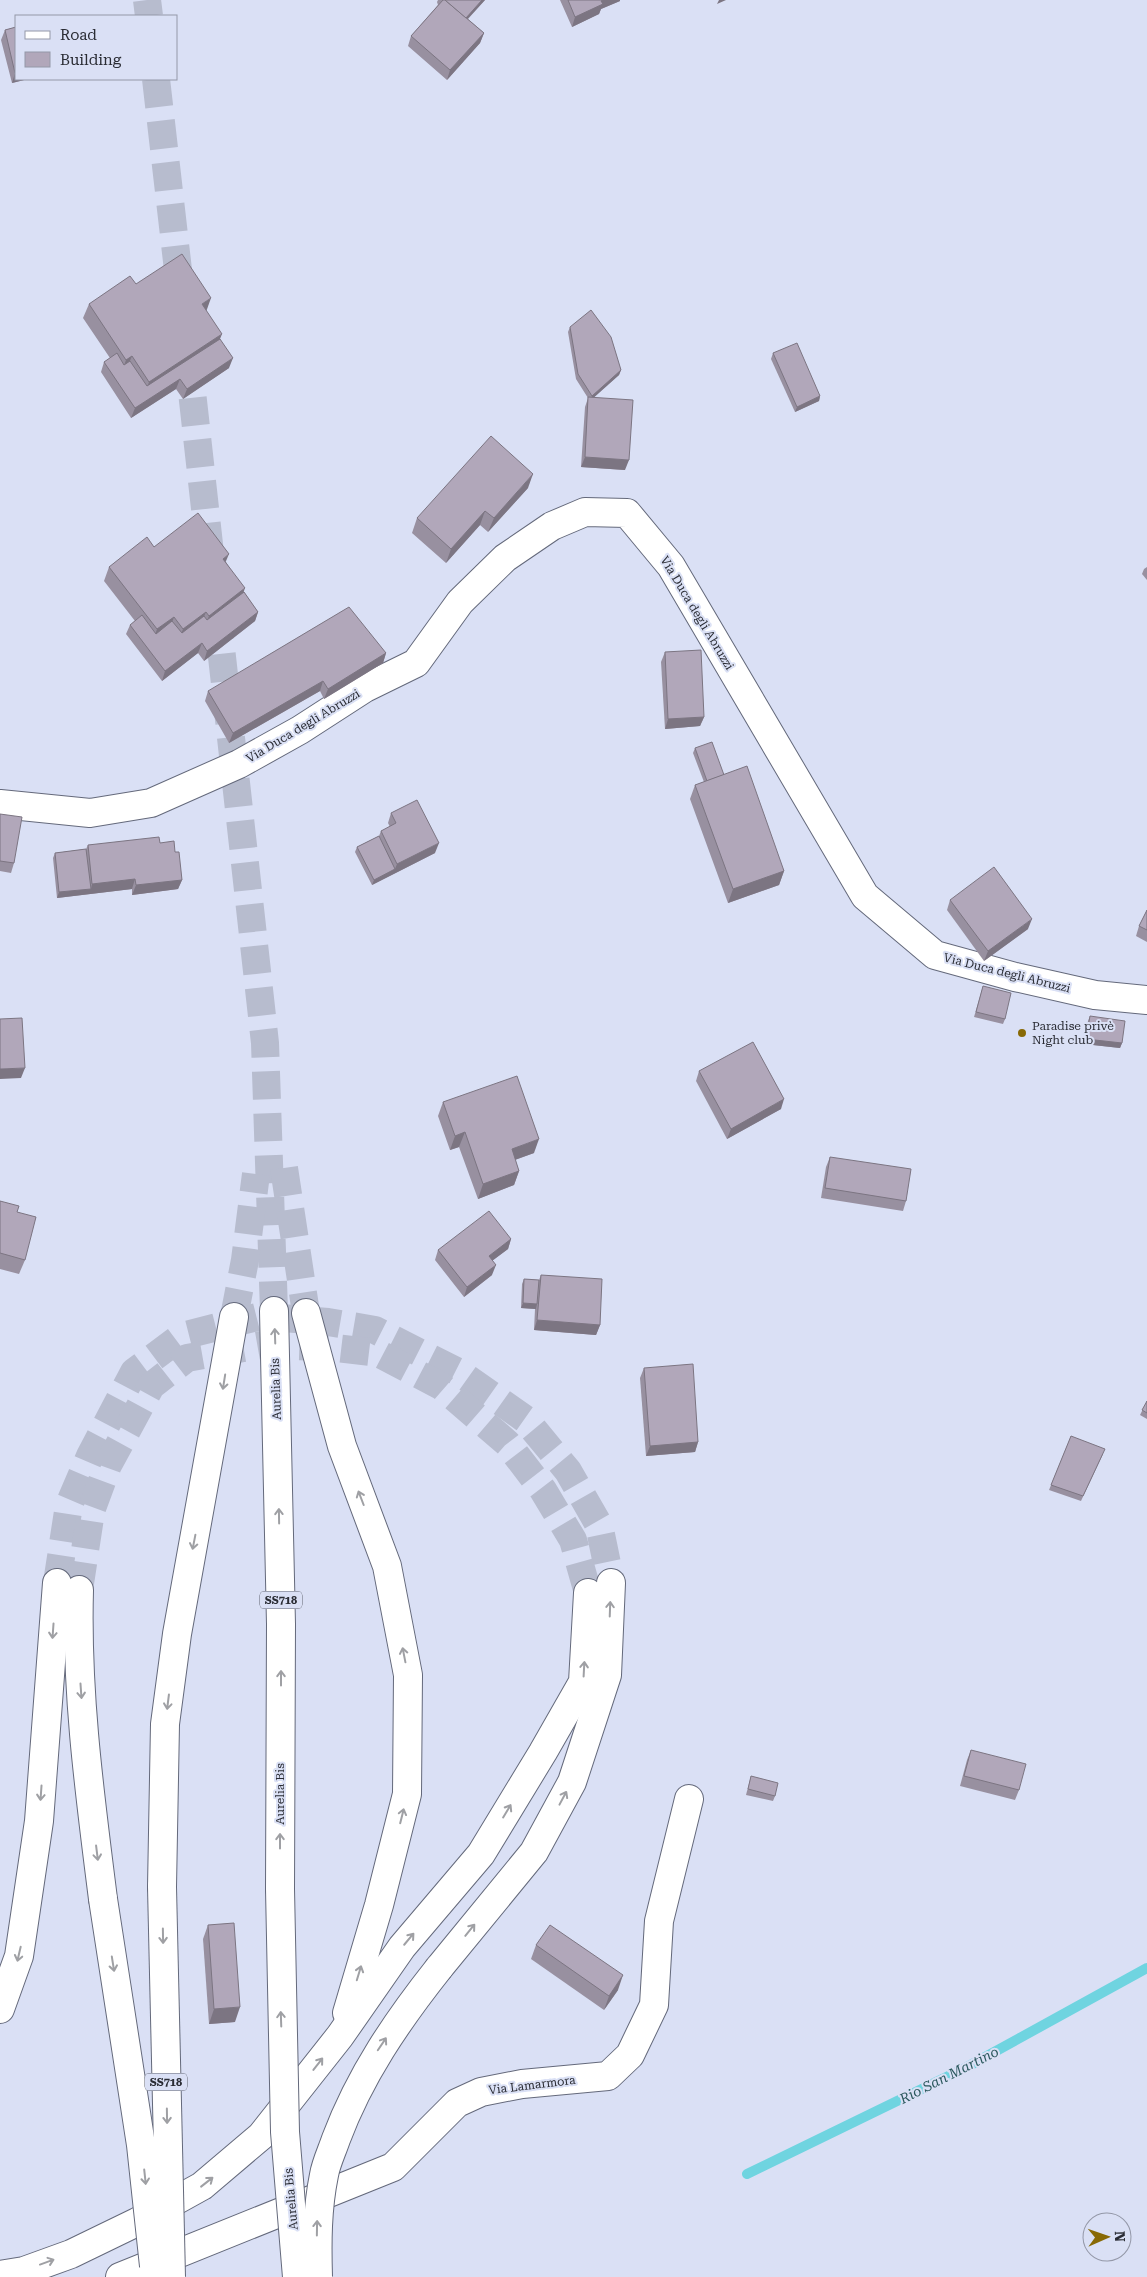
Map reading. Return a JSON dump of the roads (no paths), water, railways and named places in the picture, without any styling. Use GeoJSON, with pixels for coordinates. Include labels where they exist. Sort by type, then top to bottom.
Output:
{"type":"FeatureCollection","features":[{"type":"Feature","properties":{"kind":"main road","name":"Via Duca degli Abruzzi"},"geometry":{"type":"LineString","coordinates":[[0,804],[90,813],[151,803],[239,764],[300,730],[366,688],[416,663],[460,602],[505,558],[552,526],[585,512],[627,513],[671,566],[865,896],[935,955],[1015,977],[1095,994],[1147,1000]]}},
{"type":"Feature","properties":{"kind":"main road","name":"Aurelia Bis"},"geometry":{"type":"LineString","coordinates":[[274,1311],[281,1624],[280,1889],[285,2132],[297,2277]]}},
{"type":"Feature","properties":{"kind":"main road"},"geometry":{"type":"LineString","coordinates":[[306,1313],[342,1446],[387,1566],[408,1675],[407,1794],[379,1905],[340,2036]]}},
{"type":"Feature","properties":{"kind":"main road","name":"SS718"},"geometry":{"type":"LineString","coordinates":[[171,2277],[162,1887],[162,1798],[169,1697],[177,1634],[234,1317]]}},
{"type":"Feature","properties":{"kind":"main road"},"geometry":{"type":"LineString","coordinates":[[0,2009],[19,1956],[39,1821],[68,1586],[77,1640],[87,1771],[103,1899],[141,2145],[155,2277]]}},
{"type":"Feature","properties":{"kind":"main road"},"geometry":{"type":"LineString","coordinates":[[0,2275],[24,2270],[71,2254],[137,2222],[202,2186],[261,2136],[340,2036],[402,1948],[481,1854],[583,1682],[599,1588],[608,1675],[572,1782],[534,1852],[403,2014],[378,2051],[356,2090],[339,2132],[323,2183],[318,2220],[318,2277]]}},
{"type":"Feature","properties":{"kind":"main road","name":"Via Lamarmora"},"geometry":{"type":"LineString","coordinates":[[120,2277],[393,2167],[456,2104],[481,2092],[522,2084],[608,2076],[630,2055],[654,2005],[659,1921],[689,1800]]}},
{"type":"Feature","properties":{"kind":"waterway","name":"Rio San Martino"},"geometry":{"type":"LineString","coordinates":[[747,2174],[967,2067],[1147,1968]]}},
{"type":"Feature","properties":{"kind":"tunnel"},"geometry":{"type":"LineString","coordinates":[[147,0],[149,15]]}},
{"type":"Feature","properties":{"kind":"tunnel"},"geometry":{"type":"LineString","coordinates":[[156,80],[181,296]]}},
{"type":"Feature","properties":{"kind":"tunnel"},"geometry":{"type":"LineString","coordinates":[[188,356],[211,562]]}},
{"type":"Feature","properties":{"kind":"tunnel"},"geometry":{"type":"LineString","coordinates":[[217,612],[265,1043],[274,1311]]}},
{"type":"Feature","properties":{"kind":"tunnel"},"geometry":{"type":"LineString","coordinates":[[284,1168],[306,1313]]}},
{"type":"Feature","properties":{"kind":"tunnel"},"geometry":{"type":"LineString","coordinates":[[234,1317],[245,1260],[256,1174]]}},
{"type":"Feature","properties":{"kind":"tunnel"},"geometry":{"type":"LineString","coordinates":[[57,1583],[69,1505],[90,1456],[134,1372],[182,1336],[261,1316],[328,1322],[375,1330],[460,1373],[525,1419],[568,1471],[599,1525],[611,1583]]}},
{"type":"Feature","properties":{"kind":"tunnel"},"geometry":{"type":"LineString","coordinates":[[79,1590],[91,1511],[108,1465],[151,1386],[187,1358],[261,1345],[327,1347],[378,1353],[441,1386],[507,1443],[543,1490],[573,1540],[588,1593]]}},
{"type":"Feature","properties":{"kind":"place","name":"Paradise privè Night club"},"geometry":{"type":"Point","coordinates":[1022,1033]}}]}
